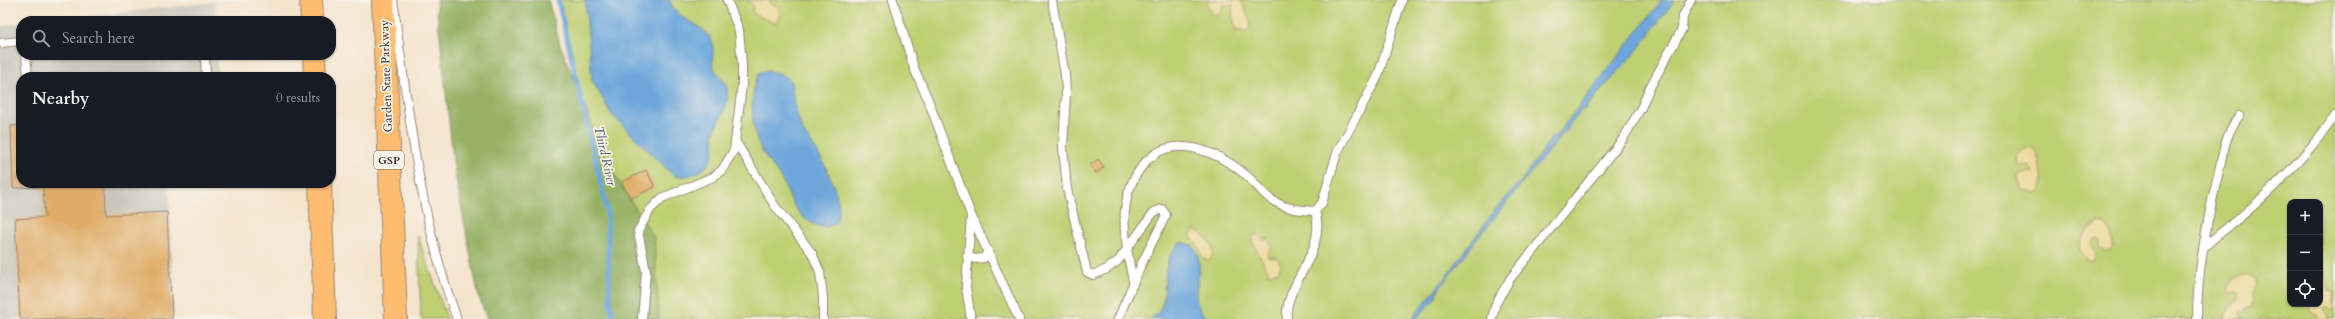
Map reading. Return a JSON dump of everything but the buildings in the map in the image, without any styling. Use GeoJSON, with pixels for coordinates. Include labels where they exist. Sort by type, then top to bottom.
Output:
{"type":"FeatureCollection","features":[{"type":"Feature","properties":{"kind":"highway"},"geometry":{"type":"LineString","coordinates":[[311,0],[312,16]]}},
{"type":"Feature","properties":{"kind":"highway","name":"Garden State Parkway"},"geometry":{"type":"LineString","coordinates":[[383,0],[396,319]]}},
{"type":"Feature","properties":{"kind":"highway"},"geometry":{"type":"LineString","coordinates":[[314,60],[315,72]]}},
{"type":"Feature","properties":{"kind":"highway"},"geometry":{"type":"LineString","coordinates":[[320,188],[326,319]]}},
{"type":"Feature","properties":{"kind":"lane"},"geometry":{"type":"LineString","coordinates":[[393,0],[419,181],[431,238],[457,319]]}},
{"type":"Feature","properties":{"kind":"lane"},"geometry":{"type":"LineString","coordinates":[[642,319],[646,271],[638,231],[650,210],[662,198],[701,184],[722,170],[734,150],[742,85],[741,43],[727,0]]}},
{"type":"Feature","properties":{"kind":"lane"},"geometry":{"type":"LineString","coordinates":[[893,0],[914,68],[927,97],[971,215],[1020,319]]}},
{"type":"Feature","properties":{"kind":"lane"},"geometry":{"type":"LineString","coordinates":[[1052,0],[1065,75],[1066,93],[1063,147],[1067,189],[1077,227],[1084,266],[1087,272],[1093,275],[1100,273],[1118,262],[1154,212],[1158,209],[1165,211],[1165,220],[1133,281],[1118,319]]}},
{"type":"Feature","properties":{"kind":"lane"},"geometry":{"type":"LineString","coordinates":[[1133,281],[1123,219],[1129,189],[1144,164],[1154,155],[1168,148],[1195,147],[1211,152],[1246,175],[1271,199],[1286,208],[1315,210],[1322,203],[1343,142],[1378,76],[1402,0]]}},
{"type":"Feature","properties":{"kind":"lane"},"geometry":{"type":"LineString","coordinates":[[1492,319],[1496,303],[1510,279],[1632,124],[1682,29],[1683,16],[1691,0]]}},
{"type":"Feature","properties":{"kind":"lane"},"geometry":{"type":"LineString","coordinates":[[0,43],[16,41]]}},
{"type":"Feature","properties":{"kind":"lane"},"geometry":{"type":"LineString","coordinates":[[26,60],[28,72]]}},
{"type":"Feature","properties":{"kind":"lane"},"geometry":{"type":"LineString","coordinates":[[205,60],[206,72]]}},
{"type":"Feature","properties":{"kind":"lane"},"geometry":{"type":"LineString","coordinates":[[2197,319],[2198,285],[2224,143],[2228,132],[2239,116]]}},
{"type":"Feature","properties":{"kind":"lane"},"geometry":{"type":"LineString","coordinates":[[2204,247],[2251,208],[2283,177],[2322,134],[2335,116]]}},
{"type":"Feature","properties":{"kind":"lane"},"geometry":{"type":"LineString","coordinates":[[736,142],[774,206],[812,253],[820,272],[823,297],[822,319]]}},
{"type":"Feature","properties":{"kind":"lane"},"geometry":{"type":"LineString","coordinates":[[1287,319],[1286,311],[1290,298],[1318,234],[1315,210]]}},
{"type":"Feature","properties":{"kind":"lane"},"geometry":{"type":"LineString","coordinates":[[971,215],[966,287],[971,319]]}},
{"type":"Feature","properties":{"kind":"lane"},"geometry":{"type":"LineString","coordinates":[[968,256],[975,259],[984,258],[988,251]]}},
{"type":"Feature","properties":{"kind":"shaded area"},"geometry":{"type":"Polygon","coordinates":[[[215,2],[216,16],[88,16],[215,2]]]}},
{"type":"Feature","properties":{"kind":"shaded area"},"geometry":{"type":"Polygon","coordinates":[[[16,24],[16,60],[217,60],[218,72],[16,72],[16,188],[169,188],[174,319],[0,319],[0,26],[16,24]]]}},
{"type":"Feature","properties":{"kind":"green space"},"geometry":{"type":"Polygon","coordinates":[[[436,0],[548,0],[560,44],[608,165],[654,237],[659,319],[487,319],[478,294],[454,168],[436,0]]]}},
{"type":"Feature","properties":{"kind":"green space"},"geometry":{"type":"Polygon","coordinates":[[[558,0],[2335,0],[2335,319],[614,319],[607,210],[558,0]]]}},
{"type":"Feature","properties":{"kind":"green space"},"geometry":{"type":"Polygon","coordinates":[[[418,236],[447,319],[421,319],[418,236]]]}},
{"type":"Feature","properties":{"kind":"sand"},"geometry":{"type":"Polygon","coordinates":[[[770,0],[770,4],[778,6],[780,13],[779,19],[775,23],[754,14],[752,10],[754,6],[747,1],[770,0]]]}},
{"type":"Feature","properties":{"kind":"sand"},"geometry":{"type":"Polygon","coordinates":[[[1208,0],[1241,0],[1250,21],[1250,27],[1246,31],[1236,31],[1232,14],[1233,5],[1223,5],[1221,12],[1214,15],[1207,5],[1208,0]]]}},
{"type":"Feature","properties":{"kind":"sand"},"geometry":{"type":"Polygon","coordinates":[[[2028,148],[2034,150],[2039,160],[2042,172],[2042,184],[2037,193],[2023,190],[2018,179],[2019,175],[2024,172],[2034,173],[2029,166],[2019,165],[2017,160],[2018,152],[2028,148]]]}},
{"type":"Feature","properties":{"kind":"sand"},"geometry":{"type":"Polygon","coordinates":[[[2099,222],[2103,223],[2109,229],[2113,238],[2113,247],[2111,250],[2103,251],[2100,247],[2100,240],[2096,238],[2091,244],[2096,254],[2095,259],[2093,261],[2087,261],[2080,252],[2082,238],[2088,230],[2099,222]]]}},
{"type":"Feature","properties":{"kind":"sand"},"geometry":{"type":"Polygon","coordinates":[[[1193,231],[1198,231],[1212,246],[1213,250],[1211,259],[1207,261],[1202,257],[1198,246],[1190,236],[1193,231]]]}},
{"type":"Feature","properties":{"kind":"sand"},"geometry":{"type":"Polygon","coordinates":[[[1254,235],[1258,235],[1263,240],[1268,238],[1272,248],[1267,255],[1269,258],[1276,257],[1281,264],[1279,271],[1269,274],[1252,241],[1254,235]]]}},
{"type":"Feature","properties":{"kind":"sand"},"geometry":{"type":"Polygon","coordinates":[[[2323,274],[2326,275],[2328,290],[2333,292],[2335,309],[2331,310],[2327,306],[2324,308],[2329,319],[2316,319],[2317,315],[2312,314],[2310,307],[2323,307],[2323,274]]]}},
{"type":"Feature","properties":{"kind":"sand"},"geometry":{"type":"Polygon","coordinates":[[[2243,275],[2249,275],[2256,279],[2256,285],[2251,296],[2253,298],[2252,306],[2240,314],[2240,317],[2245,319],[2224,319],[2226,312],[2239,299],[2239,292],[2235,291],[2230,295],[2227,288],[2233,279],[2243,275]]]}},
{"type":"Feature","properties":{"kind":"water"},"geometry":{"type":"Polygon","coordinates":[[[585,0],[669,0],[673,8],[678,13],[707,33],[713,45],[713,66],[725,82],[728,95],[726,106],[713,133],[713,154],[710,161],[702,170],[689,175],[674,176],[611,114],[592,80],[585,0]]]}},
{"type":"Feature","properties":{"kind":"water"},"geometry":{"type":"Polygon","coordinates":[[[1662,0],[1675,0],[1635,53],[1586,107],[1586,109],[1583,109],[1481,234],[1437,292],[1436,297],[1416,319],[1411,319],[1445,278],[1494,211],[1522,180],[1552,137],[1555,137],[1662,0]]]}},
{"type":"Feature","properties":{"kind":"water"},"geometry":{"type":"Polygon","coordinates":[[[769,71],[783,75],[791,83],[801,128],[818,153],[831,179],[836,193],[838,216],[834,224],[831,226],[819,226],[805,219],[800,214],[782,180],[764,155],[758,143],[753,123],[752,100],[756,80],[760,72],[769,71]]]}},
{"type":"Feature","properties":{"kind":"water"},"geometry":{"type":"Polygon","coordinates":[[[1181,242],[1192,245],[1197,254],[1199,273],[1196,292],[1197,302],[1200,311],[1208,319],[1150,319],[1158,312],[1162,304],[1168,262],[1172,252],[1181,242]]]}},
{"type":"Feature","properties":{"kind":"waterway","name":"Third River"},"geometry":{"type":"LineString","coordinates":[[558,0],[607,210],[610,303],[614,319]]}}]}
